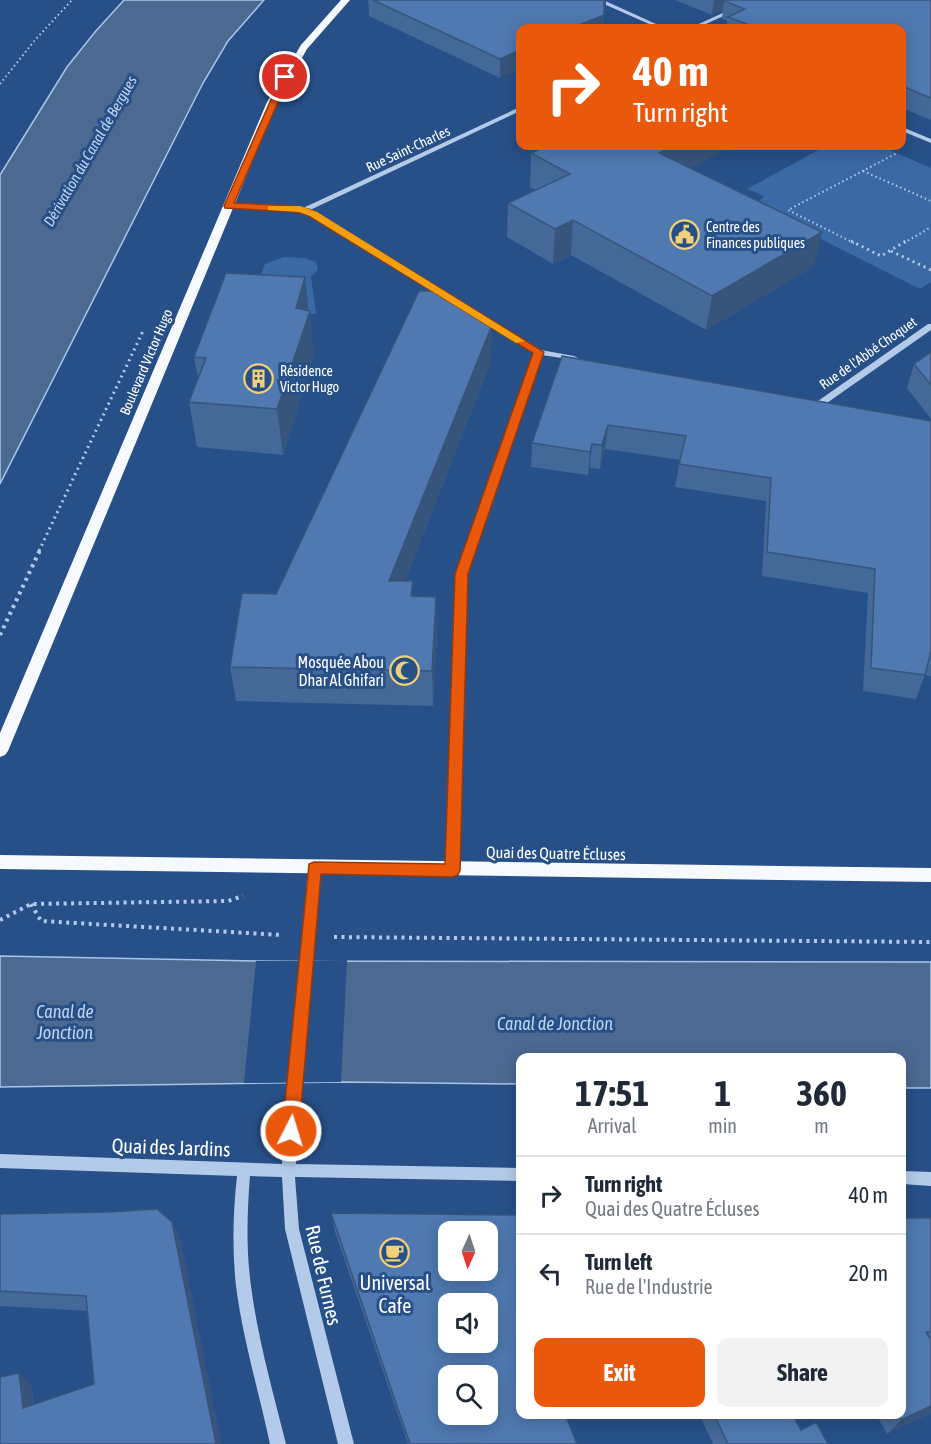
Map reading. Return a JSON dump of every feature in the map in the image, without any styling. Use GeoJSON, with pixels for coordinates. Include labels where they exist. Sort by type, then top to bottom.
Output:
{"type":"FeatureCollection","features":[{"type":"Feature","properties":{"kind":"main road","name":"Boulevard Victor Hugo"},"geometry":{"type":"LineString","coordinates":[[0,751],[228,206],[285,77],[318,28],[346,0]]}},
{"type":"Feature","properties":{"kind":"main road","name":"Quai des Quatre Écluses"},"geometry":{"type":"LineString","coordinates":[[0,862],[452,870],[931,874]]}},
{"type":"Feature","properties":{"kind":"street"},"geometry":{"type":"LineString","coordinates":[[598,0],[653,24]]}},
{"type":"Feature","properties":{"kind":"street"},"geometry":{"type":"LineString","coordinates":[[702,24],[756,0]]}},
{"type":"Feature","properties":{"kind":"street","name":"Rue Saint-Charles"},"geometry":{"type":"LineString","coordinates":[[305,210],[516,111]]}},
{"type":"Feature","properties":{"kind":"street"},"geometry":{"type":"LineString","coordinates":[[906,131],[927,140]]}},
{"type":"Feature","properties":{"kind":"street"},"geometry":{"type":"LineString","coordinates":[[228,206],[305,210],[539,352],[586,361]]}},
{"type":"Feature","properties":{"kind":"street","name":"Rue de l'Abbé Choquet"},"geometry":{"type":"LineString","coordinates":[[821,403],[931,326]]}},
{"type":"Feature","properties":{"kind":"street"},"geometry":{"type":"LineString","coordinates":[[452,870],[461,574],[539,352]]}},
{"type":"Feature","properties":{"kind":"street"},"geometry":{"type":"LineString","coordinates":[[809,401],[831,405]]}},
{"type":"Feature","properties":{"kind":"street","name":"Rue de Furnes"},"geometry":{"type":"LineString","coordinates":[[314,868],[288,1171],[292,1229],[346,1444]]}},
{"type":"Feature","properties":{"kind":"street","name":"Quai des Jardins"},"geometry":{"type":"LineString","coordinates":[[0,1161],[288,1171],[516,1174]]}},
{"type":"Feature","properties":{"kind":"street"},"geometry":{"type":"LineString","coordinates":[[243,1169],[240,1221],[241,1264],[248,1311],[278,1444]]}},
{"type":"Feature","properties":{"kind":"street"},"geometry":{"type":"LineString","coordinates":[[906,1178],[931,1179]]}},
{"type":"Feature","properties":{"kind":"path"},"geometry":{"type":"LineString","coordinates":[[0,84],[35,40],[72,0]]}},
{"type":"Feature","properties":{"kind":"path"},"geometry":{"type":"LineString","coordinates":[[927,140],[788,210],[881,256],[931,227]]}},
{"type":"Feature","properties":{"kind":"path"},"geometry":{"type":"LineString","coordinates":[[862,171],[931,201]]}},
{"type":"Feature","properties":{"kind":"path"},"geometry":{"type":"LineString","coordinates":[[890,250],[931,270]]}},
{"type":"Feature","properties":{"kind":"path"},"geometry":{"type":"LineString","coordinates":[[0,920],[31,904],[228,901],[250,893]]}},
{"type":"Feature","properties":{"kind":"path"},"geometry":{"type":"LineString","coordinates":[[31,904],[41,921],[294,935]]}},
{"type":"Feature","properties":{"kind":"path"},"geometry":{"type":"LineString","coordinates":[[329,937],[931,942]]}},
{"type":"Feature","properties":{"kind":"shaded area"},"geometry":{"type":"Polygon","coordinates":[[[819,150],[889,150],[931,168],[931,282],[920,289],[755,206],[764,196],[747,189],[819,150]]]}},
{"type":"Feature","properties":{"kind":"shaded area"},"geometry":{"type":"Polygon","coordinates":[[[284,257],[304,258],[316,262],[318,270],[311,276],[316,314],[246,311],[263,281],[261,274],[265,264],[284,257]]]}},
{"type":"Feature","properties":{"kind":"water","name":"Dérivation du Canal de Bergues"},"geometry":{"type":"Polygon","coordinates":[[[124,0],[264,0],[228,41],[203,83],[0,484],[0,175],[67,67],[124,0]]]}},
{"type":"Feature","properties":{"kind":"water","name":"Canal de Jonction"},"geometry":{"type":"Polygon","coordinates":[[[0,956],[256,961],[931,962],[931,1088],[906,1088],[906,1053],[516,1053],[516,1084],[341,1082],[0,1087],[0,956]]]}},
{"type":"Feature","properties":{"kind":"pier"},"geometry":{"type":"Polygon","coordinates":[[[347,960],[341,1082],[244,1083],[256,961],[347,960]]]}},
{"type":"Feature","properties":{"kind":"building"},"geometry":{"type":"Polygon","coordinates":[[[373,0],[604,0],[604,15],[582,24],[516,24],[516,52],[500,59],[373,0]]]}},
{"type":"Feature","properties":{"kind":"building"},"geometry":{"type":"Polygon","coordinates":[[[931,0],[931,98],[906,88],[906,24],[746,24],[728,17],[745,9],[724,1],[931,0]]]}},
{"type":"Feature","properties":{"kind":"building","name":"Centre des Finances publiques"},"geometry":{"type":"Polygon","coordinates":[[[538,150],[665,150],[659,153],[822,232],[712,296],[573,220],[555,229],[508,203],[570,174],[531,153],[538,150]]]}},
{"type":"Feature","properties":{"kind":"building"},"geometry":{"type":"Polygon","coordinates":[[[226,273],[305,277],[296,308],[310,311],[277,409],[189,402],[206,358],[194,357],[226,273]]]}},
{"type":"Feature","properties":{"kind":"building"},"geometry":{"type":"Polygon","coordinates":[[[419,291],[443,293],[492,325],[389,581],[413,581],[411,596],[436,597],[432,671],[230,667],[242,593],[276,594],[419,291]]]}},
{"type":"Feature","properties":{"kind":"building"},"geometry":{"type":"Polygon","coordinates":[[[931,352],[931,385],[914,364],[931,352]]]}},
{"type":"Feature","properties":{"kind":"building"},"geometry":{"type":"Polygon","coordinates":[[[562,356],[931,421],[931,651],[925,675],[871,668],[875,569],[767,552],[771,478],[679,464],[686,436],[608,425],[602,445],[592,444],[590,452],[532,443],[562,356]]]}},
{"type":"Feature","properties":{"kind":"building"},"geometry":{"type":"Polygon","coordinates":[[[157,1209],[172,1222],[216,1444],[0,1444],[0,1377],[19,1373],[23,1408],[94,1384],[86,1296],[0,1291],[0,1214],[157,1209]]]}},
{"type":"Feature","properties":{"kind":"building"},"geometry":{"type":"Polygon","coordinates":[[[331,1213],[516,1215],[516,1419],[567,1419],[577,1444],[410,1444],[331,1213]]]}},
{"type":"Feature","properties":{"kind":"building"},"geometry":{"type":"Polygon","coordinates":[[[906,1218],[931,1218],[931,1332],[926,1332],[931,1340],[931,1406],[906,1418],[906,1218]]]}},
{"type":"Feature","properties":{"kind":"building"},"geometry":{"type":"Polygon","coordinates":[[[716,1419],[795,1419],[801,1430],[816,1422],[828,1444],[728,1444],[716,1419]]]}},
{"type":"Feature","properties":{"kind":"slow traffic"},"geometry":{"type":"LineString","coordinates":[[272,208],[300,209],[313,214],[520,341]]}},
{"type":"Feature","properties":{"kind":"place","name":"Centre des Finances publiques"},"geometry":{"type":"Point","coordinates":[685,235]}},
{"type":"Feature","properties":{"kind":"place","name":"Résidence Victor Hugo"},"geometry":{"type":"Point","coordinates":[259,379]}},
{"type":"Feature","properties":{"kind":"place","name":"Mosquée Abou Dhar Al Ghifari"},"geometry":{"type":"Point","coordinates":[405,671]}},
{"type":"Feature","properties":{"kind":"place","name":"Universal Cafe"},"geometry":{"type":"Point","coordinates":[395,1252]}},
{"type":"Feature","properties":{"kind":"route"},"geometry":{"type":"LineString","coordinates":[[285,77],[228,206],[305,210],[539,352],[461,574],[452,870],[314,868],[291,1131]]}}]}
